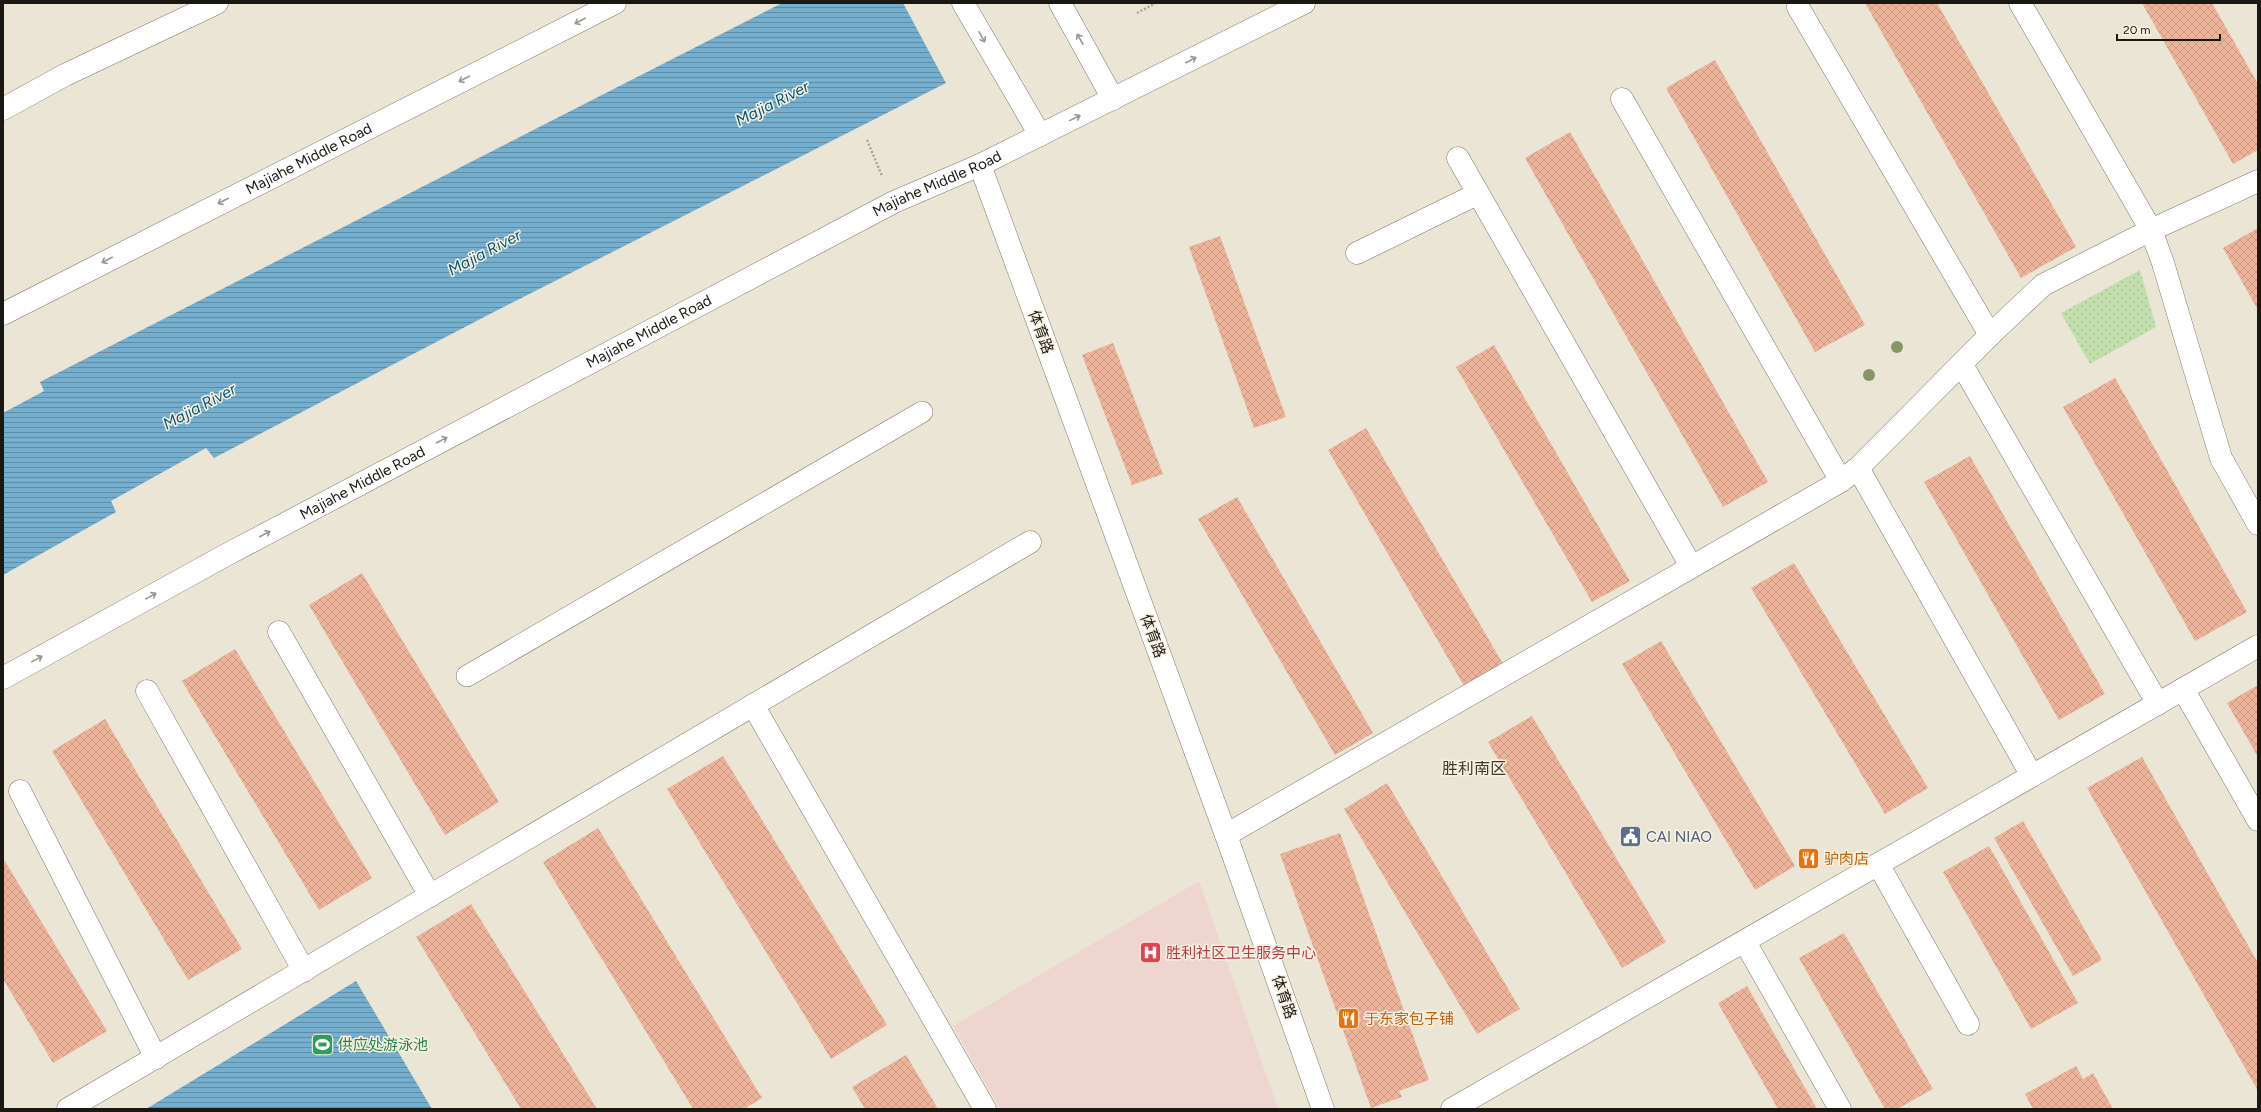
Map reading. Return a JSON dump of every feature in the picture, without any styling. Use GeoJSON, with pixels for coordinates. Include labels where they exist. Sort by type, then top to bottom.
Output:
{"type":"FeatureCollection","features":[{"type":"Feature","properties":{"kind":"street"},"geometry":{"type":"LineString","coordinates":[[3,109],[66,75],[217,3]]}},
{"type":"Feature","properties":{"kind":"street","name":"Majiahe Middle Road"},"geometry":{"type":"LineString","coordinates":[[3,314],[615,3]]}},
{"type":"Feature","properties":{"kind":"street"},"geometry":{"type":"LineString","coordinates":[[962,3],[1034,126]]}},
{"type":"Feature","properties":{"kind":"street"},"geometry":{"type":"LineString","coordinates":[[1060,3],[1113,99]]}},
{"type":"Feature","properties":{"kind":"street","name":"Majiahe Middle Road"},"geometry":{"type":"LineString","coordinates":[[3,678],[240,547],[894,202],[980,165],[1034,126],[1113,99],[1304,3]]}},
{"type":"Feature","properties":{"kind":"street"},"geometry":{"type":"LineString","coordinates":[[2020,3],[2151,230],[2164,263],[2221,458],[2258,524]]}},
{"type":"Feature","properties":{"kind":"street"},"geometry":{"type":"LineString","coordinates":[[1798,7],[1990,335]]}},
{"type":"Feature","properties":{"kind":"street"},"geometry":{"type":"LineString","coordinates":[[1622,99],[2032,776]]}},
{"type":"Feature","properties":{"kind":"street"},"geometry":{"type":"LineString","coordinates":[[1458,158],[1477,194],[1690,566]]}},
{"type":"Feature","properties":{"kind":"street","name":"体育路"},"geometry":{"type":"LineString","coordinates":[[980,165],[1226,835],[1323,1109]]}},
{"type":"Feature","properties":{"kind":"street"},"geometry":{"type":"LineString","coordinates":[[1226,835],[1850,474],[1962,365],[1990,335],[2044,286],[2151,230],[2258,181]]}},
{"type":"Feature","properties":{"kind":"street"},"geometry":{"type":"LineString","coordinates":[[1357,253],[1477,194]]}},
{"type":"Feature","properties":{"kind":"street"},"geometry":{"type":"LineString","coordinates":[[1962,365],[2158,704]]}},
{"type":"Feature","properties":{"kind":"street"},"geometry":{"type":"LineString","coordinates":[[68,1109],[304,972],[1030,542]]}},
{"type":"Feature","properties":{"kind":"street"},"geometry":{"type":"LineString","coordinates":[[279,632],[430,896]]}},
{"type":"Feature","properties":{"kind":"street"},"geometry":{"type":"LineString","coordinates":[[1452,1109],[2258,646]]}},
{"type":"Feature","properties":{"kind":"street"},"geometry":{"type":"LineString","coordinates":[[2183,690],[2258,820]]}},
{"type":"Feature","properties":{"kind":"street"},"geometry":{"type":"LineString","coordinates":[[147,691],[304,972]]}},
{"type":"Feature","properties":{"kind":"street"},"geometry":{"type":"LineString","coordinates":[[753,705],[985,1109]]}},
{"type":"Feature","properties":{"kind":"street"},"geometry":{"type":"LineString","coordinates":[[20,791],[156,1058]]}},
{"type":"Feature","properties":{"kind":"street"},"geometry":{"type":"LineString","coordinates":[[1878,864],[1968,1024]]}},
{"type":"Feature","properties":{"kind":"street"},"geometry":{"type":"LineString","coordinates":[[1745,942],[1840,1109]]}},
{"type":"Feature","properties":{"kind":"lane"},"geometry":{"type":"LineString","coordinates":[[467,676],[922,412]]}},
{"type":"Feature","properties":{"kind":"path"},"geometry":{"type":"LineString","coordinates":[[1137,13],[1156,3]]}},
{"type":"Feature","properties":{"kind":"path"},"geometry":{"type":"LineString","coordinates":[[867,140],[894,202]]}},
{"type":"Feature","properties":{"kind":"shaded area","name":"胜利社区卫生服务中心"},"geometry":{"type":"Polygon","coordinates":[[[1199,881],[1278,1109],[1000,1109],[953,1026],[1199,881]]]}},
{"type":"Feature","properties":{"kind":"green space"},"geometry":{"type":"Polygon","coordinates":[[[2140,270],[2156,327],[2090,364],[2061,313],[2140,270]]]}},
{"type":"Feature","properties":{"kind":"water","name":"Majia River"},"geometry":{"type":"Polygon","coordinates":[[[782,3],[1104,3],[488,315],[214,458],[206,448],[111,501],[116,512],[3,575],[3,413],[44,391],[40,382],[782,3]]]}},
{"type":"Feature","properties":{"kind":"water","name":"供应处游泳池"},"geometry":{"type":"Polygon","coordinates":[[[356,981],[432,1109],[146,1109],[356,981]]]}},
{"type":"Feature","properties":{"kind":"pier"},"geometry":{"type":"Polygon","coordinates":[[[903,3],[1106,3],[947,85],[903,3]]]}},
{"type":"Feature","properties":{"kind":"building"},"geometry":{"type":"Polygon","coordinates":[[[1865,3],[1937,3],[2076,247],[2021,278],[1865,3]]]}},
{"type":"Feature","properties":{"kind":"building"},"geometry":{"type":"Polygon","coordinates":[[[2142,3],[2212,3],[2258,84],[2258,150],[2233,164],[2142,3]]]}},
{"type":"Feature","properties":{"kind":"building"},"geometry":{"type":"Polygon","coordinates":[[[1715,60],[1865,325],[1815,352],[1666,88],[1715,60]]]}},
{"type":"Feature","properties":{"kind":"building"},"geometry":{"type":"Polygon","coordinates":[[[1570,132],[1768,482],[1723,507],[1525,158],[1570,132]]]}},
{"type":"Feature","properties":{"kind":"building"},"geometry":{"type":"Polygon","coordinates":[[[2258,228],[2258,310],[2223,248],[2258,228]]]}},
{"type":"Feature","properties":{"kind":"building"},"geometry":{"type":"Polygon","coordinates":[[[1220,236],[1286,417],[1254,428],[1189,247],[1220,236]]]}},
{"type":"Feature","properties":{"kind":"building"},"geometry":{"type":"Polygon","coordinates":[[[1113,343],[1163,474],[1132,485],[1082,355],[1113,343]]]}},
{"type":"Feature","properties":{"kind":"building"},"geometry":{"type":"Polygon","coordinates":[[[1494,345],[1630,581],[1592,602],[1456,367],[1494,345]]]}},
{"type":"Feature","properties":{"kind":"building"},"geometry":{"type":"Polygon","coordinates":[[[2115,378],[2247,612],[2195,641],[2063,407],[2115,378]]]}},
{"type":"Feature","properties":{"kind":"building"},"geometry":{"type":"Polygon","coordinates":[[[1366,428],[1503,664],[1464,686],[1328,450],[1366,428]]]}},
{"type":"Feature","properties":{"kind":"building"},"geometry":{"type":"Polygon","coordinates":[[[1970,456],[2105,694],[2059,720],[1924,482],[1970,456]]]}},
{"type":"Feature","properties":{"kind":"building"},"geometry":{"type":"Polygon","coordinates":[[[1237,497],[1373,733],[1335,755],[1198,519],[1237,497]]]}},
{"type":"Feature","properties":{"kind":"building"},"geometry":{"type":"Polygon","coordinates":[[[1794,563],[1928,788],[1885,814],[1751,588],[1794,563]]]}},
{"type":"Feature","properties":{"kind":"building"},"geometry":{"type":"Polygon","coordinates":[[[362,573],[499,802],[445,835],[309,605],[362,573]]]}},
{"type":"Feature","properties":{"kind":"building"},"geometry":{"type":"Polygon","coordinates":[[[1661,641],[1795,866],[1755,890],[1622,664],[1661,641]]]}},
{"type":"Feature","properties":{"kind":"building"},"geometry":{"type":"Polygon","coordinates":[[[235,649],[372,878],[319,910],[182,681],[235,649]]]}},
{"type":"Feature","properties":{"kind":"building"},"geometry":{"type":"Polygon","coordinates":[[[2258,685],[2258,757],[2227,703],[2258,685]]]}},
{"type":"Feature","properties":{"kind":"building"},"geometry":{"type":"Polygon","coordinates":[[[1532,716],[1666,942],[1622,968],[1488,742],[1532,716]]]}},
{"type":"Feature","properties":{"kind":"building"},"geometry":{"type":"Polygon","coordinates":[[[105,719],[242,949],[188,980],[52,751],[105,719]]]}},
{"type":"Feature","properties":{"kind":"building"},"geometry":{"type":"Polygon","coordinates":[[[723,756],[887,1025],[831,1059],[667,789],[723,756]]]}},
{"type":"Feature","properties":{"kind":"building"},"geometry":{"type":"Polygon","coordinates":[[[2142,757],[2258,963],[2258,1091],[2087,788],[2142,757]]]}},
{"type":"Feature","properties":{"kind":"building"},"geometry":{"type":"Polygon","coordinates":[[[1387,783],[1520,1009],[1477,1034],[1344,809],[1387,783]]]}},
{"type":"Feature","properties":{"kind":"building"},"geometry":{"type":"Polygon","coordinates":[[[2023,821],[2102,960],[2073,976],[1994,838],[2023,821]]]}},
{"type":"Feature","properties":{"kind":"building"},"geometry":{"type":"Polygon","coordinates":[[[598,828],[762,1098],[744,1109],[693,1109],[543,862],[598,828]]]}},
{"type":"Feature","properties":{"kind":"building"},"geometry":{"type":"Polygon","coordinates":[[[1340,833],[1429,1080],[1399,1091],[1402,1097],[1371,1108],[1280,854],[1340,833]]]}},
{"type":"Feature","properties":{"kind":"building"},"geometry":{"type":"Polygon","coordinates":[[[1989,846],[2078,1003],[2031,1029],[1943,872],[1989,846]]]}},
{"type":"Feature","properties":{"kind":"building"},"geometry":{"type":"Polygon","coordinates":[[[3,858],[107,1031],[53,1063],[3,979],[3,858]]]}},
{"type":"Feature","properties":{"kind":"building"},"geometry":{"type":"Polygon","coordinates":[[[471,904],[597,1109],[521,1109],[416,937],[471,904]]]}},
{"type":"Feature","properties":{"kind":"building"},"geometry":{"type":"Polygon","coordinates":[[[1844,933],[1933,1089],[1897,1109],[1885,1109],[1799,958],[1844,933]]]}},
{"type":"Feature","properties":{"kind":"building"},"geometry":{"type":"Polygon","coordinates":[[[1747,986],[1817,1109],[1778,1109],[1718,1003],[1747,986]]]}},
{"type":"Feature","properties":{"kind":"building"},"geometry":{"type":"Polygon","coordinates":[[[906,1055],[938,1109],[865,1109],[852,1087],[906,1055]]]}},
{"type":"Feature","properties":{"kind":"building"},"geometry":{"type":"Polygon","coordinates":[[[2076,1066],[2083,1079],[2093,1073],[2113,1109],[2033,1109],[2025,1094],[2076,1066]]]}},
{"type":"Feature","properties":{"kind":"place","name":"CAI NIAO"},"geometry":{"type":"Point","coordinates":[1630,837]}},
{"type":"Feature","properties":{"kind":"place","name":"驴肉店"},"geometry":{"type":"Point","coordinates":[1809,859]}},
{"type":"Feature","properties":{"kind":"place","name":"胜利社区卫生服务中心"},"geometry":{"type":"Point","coordinates":[1150,953]}},
{"type":"Feature","properties":{"kind":"place","name":"于东家包子铺"},"geometry":{"type":"Point","coordinates":[1349,1019]}},
{"type":"Feature","properties":{"kind":"place","name":"供应处游泳池"},"geometry":{"type":"Point","coordinates":[322,1045]}},
{"type":"Feature","properties":{"kind":"district","name":"胜利南区"},"geometry":{"type":"Point","coordinates":[1474,768]}}]}
